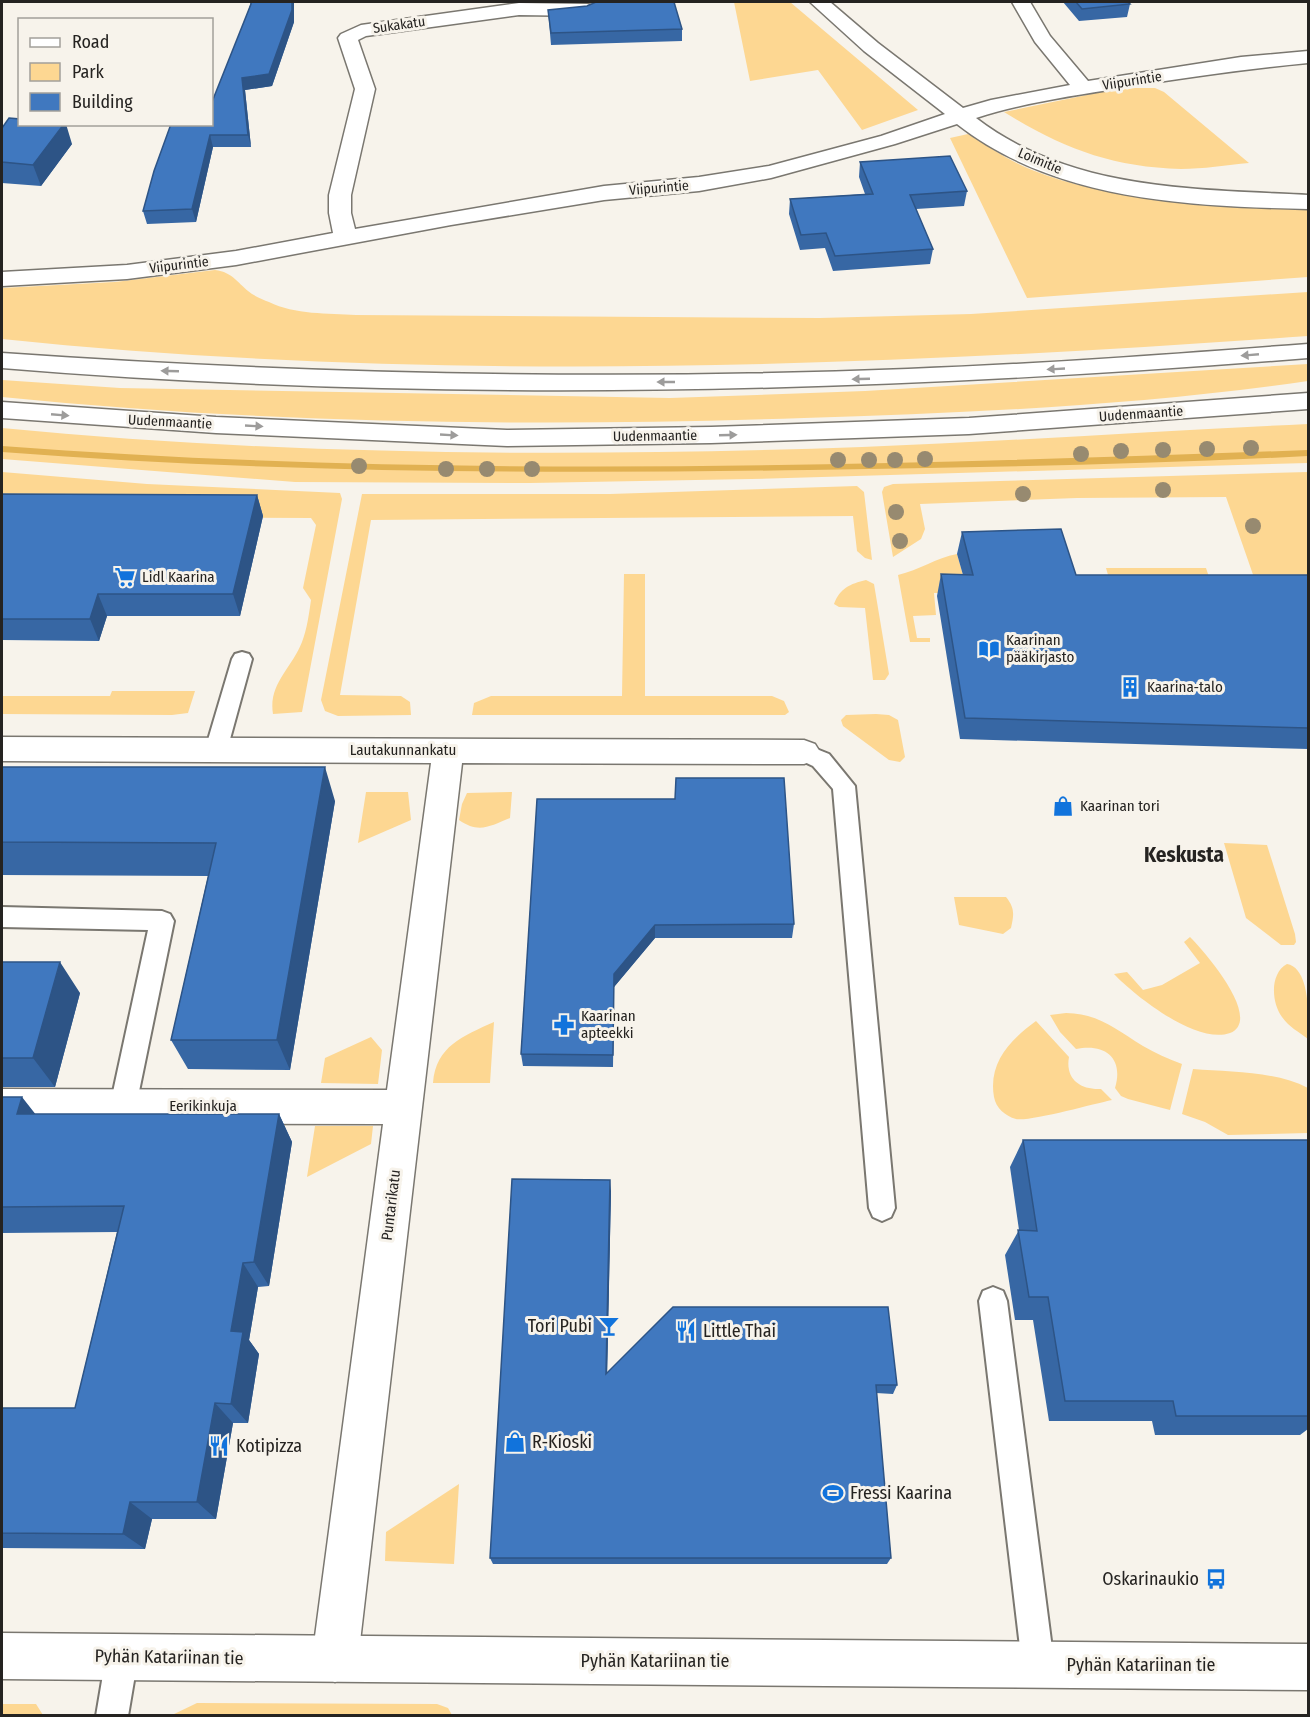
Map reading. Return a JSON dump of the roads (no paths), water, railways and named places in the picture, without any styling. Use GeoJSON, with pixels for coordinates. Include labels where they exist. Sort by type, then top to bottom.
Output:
{"type":"FeatureCollection","features":[{"type":"Feature","properties":{"kind":"street","name":"Loimitie"},"geometry":{"type":"LineString","coordinates":[[819,2],[871,47],[982,133],[1062,172],[1126,188],[1175,195],[1308,202]]}},
{"type":"Feature","properties":{"kind":"street"},"geometry":{"type":"LineString","coordinates":[[1021,2],[1042,38],[1083,88]]}},
{"type":"Feature","properties":{"kind":"street","name":"Sukakatu"},"geometry":{"type":"LineString","coordinates":[[346,239],[340,213],[340,195],[365,89],[348,38],[361,31],[507,10],[587,10]]}},
{"type":"Feature","properties":{"kind":"street","name":"Viipurintie"},"geometry":{"type":"LineString","coordinates":[[2,279],[127,272],[236,258],[451,218],[604,193],[699,184],[771,172],[888,140],[991,106],[1083,88],[1240,63],[1308,57]]}},
{"type":"Feature","properties":{"kind":"street"},"geometry":{"type":"LineString","coordinates":[[2,361],[135,370],[514,383],[701,382],[944,375],[1308,351]]}},
{"type":"Feature","properties":{"kind":"street","name":"Uudenmaantie"},"geometry":{"type":"LineString","coordinates":[[2,410],[205,424],[507,438],[711,435],[957,426],[1308,401]]}},
{"type":"Feature","properties":{"kind":"street","name":"Lautakunnankatu"},"geometry":{"type":"LineString","coordinates":[[2,749],[804,752]]}},
{"type":"Feature","properties":{"kind":"street","name":"Puntarikatu"},"geometry":{"type":"LineString","coordinates":[[335,1659],[448,750]]}},
{"type":"Feature","properties":{"kind":"street","name":"Eerikinkuja"},"geometry":{"type":"LineString","coordinates":[[2,1106],[404,1107]]}},
{"type":"Feature","properties":{"kind":"street","name":"Pyhän Katariinan tie"},"geometry":{"type":"LineString","coordinates":[[2,1656],[1308,1667]]}},
{"type":"Feature","properties":{"kind":"lane"},"geometry":{"type":"LineString","coordinates":[[216,750],[242,659]]}},
{"type":"Feature","properties":{"kind":"lane"},"geometry":{"type":"LineString","coordinates":[[804,752],[821,760],[844,786],[882,1208]]}},
{"type":"Feature","properties":{"kind":"lane"},"geometry":{"type":"LineString","coordinates":[[2,917],[162,921],[123,1106]]}},
{"type":"Feature","properties":{"kind":"lane"},"geometry":{"type":"LineString","coordinates":[[993,1301],[1038,1664]]}},
{"type":"Feature","properties":{"kind":"lane"},"geometry":{"type":"LineString","coordinates":[[112,1716],[122,1657]]}},
{"type":"Feature","properties":{"kind":"waterway"},"geometry":{"type":"LineString","coordinates":[[2,449],[174,461],[346,467],[518,469],[923,464],[1308,453]]}},
{"type":"Feature","properties":{"kind":"place","name":"Lidl Kaarina"},"geometry":{"type":"Point","coordinates":[125,577]}},
{"type":"Feature","properties":{"kind":"place","name":"Kaarinan pääkirjasto"},"geometry":{"type":"Point","coordinates":[989,649]}},
{"type":"Feature","properties":{"kind":"place","name":"Kaarina-talo"},"geometry":{"type":"Point","coordinates":[1130,687]}},
{"type":"Feature","properties":{"kind":"place","name":"Kaarinan tori"},"geometry":{"type":"Point","coordinates":[1063,806]}},
{"type":"Feature","properties":{"kind":"place","name":"Kaarinan apteekki"},"geometry":{"type":"Point","coordinates":[564,1025]}},
{"type":"Feature","properties":{"kind":"place","name":"Tori Pubi"},"geometry":{"type":"Point","coordinates":[609,1326]}},
{"type":"Feature","properties":{"kind":"place","name":"Little Thai"},"geometry":{"type":"Point","coordinates":[686,1331]}},
{"type":"Feature","properties":{"kind":"place","name":"R-Kioski"},"geometry":{"type":"Point","coordinates":[515,1442]}},
{"type":"Feature","properties":{"kind":"place","name":"Kotipizza"},"geometry":{"type":"Point","coordinates":[219,1446]}},
{"type":"Feature","properties":{"kind":"place","name":"Fressi Kaarina"},"geometry":{"type":"Point","coordinates":[833,1493]}},
{"type":"Feature","properties":{"kind":"place","name":"Oskarinaukio"},"geometry":{"type":"Point","coordinates":[1216,1579]}},
{"type":"Feature","properties":{"kind":"district","name":"Keskusta"},"geometry":{"type":"Point","coordinates":[1184,855]}}]}
